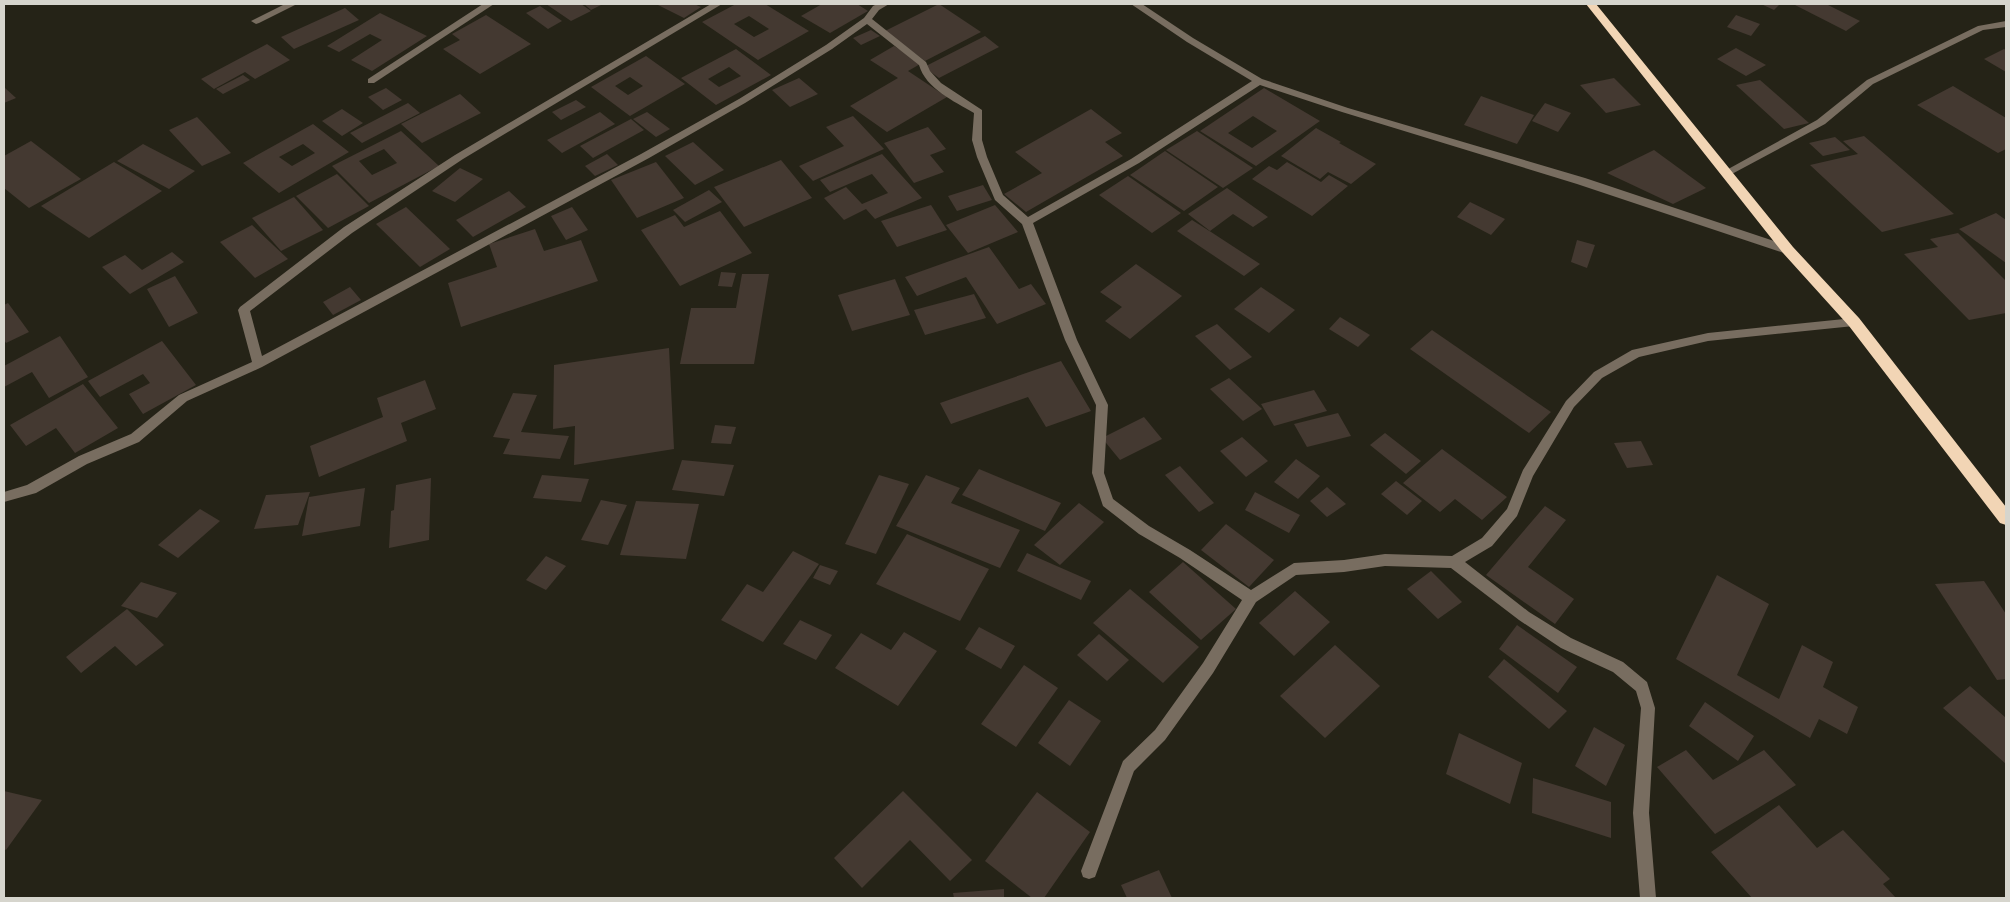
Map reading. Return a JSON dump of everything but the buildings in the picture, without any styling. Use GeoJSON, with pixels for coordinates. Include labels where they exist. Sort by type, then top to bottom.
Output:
{"type":"FeatureCollection","features":[{"type":"Feature","properties":{"kind":"highway"},"geometry":{"type":"LineString","coordinates":[[1591,4],[1788,250],[1854,322],[2006,518]]}},
{"type":"Feature","properties":{"kind":"street"},"geometry":{"type":"LineString","coordinates":[[256,21],[292,4]]}},
{"type":"Feature","properties":{"kind":"street"},"geometry":{"type":"LineString","coordinates":[[371,81],[489,4]]}},
{"type":"Feature","properties":{"kind":"street"},"geometry":{"type":"LineString","coordinates":[[258,364],[244,310],[348,230],[459,157],[718,4]]}},
{"type":"Feature","properties":{"kind":"street"},"geometry":{"type":"LineString","coordinates":[[1136,4],[1190,40],[1259,81],[1345,110],[1581,181],[1788,250]]}},
{"type":"Feature","properties":{"kind":"street"},"geometry":{"type":"LineString","coordinates":[[4,497],[30,489],[83,460],[135,438],[183,398],[258,364],[718,115],[867,20],[876,5]]}},
{"type":"Feature","properties":{"kind":"street"},"geometry":{"type":"LineString","coordinates":[[867,20],[923,64],[924,71],[935,84],[979,112],[977,140],[999,198],[1027,222],[1071,340],[1102,405],[1098,473],[1108,502],[1144,530],[1185,554],[1251,598]]}},
{"type":"Feature","properties":{"kind":"street"},"geometry":{"type":"LineString","coordinates":[[1726,173],[1821,122],[1870,82],[1981,28],[2006,24]]}},
{"type":"Feature","properties":{"kind":"street"},"geometry":{"type":"LineString","coordinates":[[1027,222],[1135,161],[1259,81]]}},
{"type":"Feature","properties":{"kind":"street"},"geometry":{"type":"LineString","coordinates":[[1089,871],[1128,766],[1160,735],[1208,668],[1251,598],[1294,569],[1344,566],[1385,560],[1454,562],[1486,542],[1512,512],[1527,474],[1546,440],[1570,404],[1598,375],[1636,353],[1708,337],[1854,322]]}},
{"type":"Feature","properties":{"kind":"street"},"geometry":{"type":"LineString","coordinates":[[1454,562],[1524,616],[1566,643],[1618,668],[1642,687],[1648,708],[1641,813],[1648,898]]}}]}
